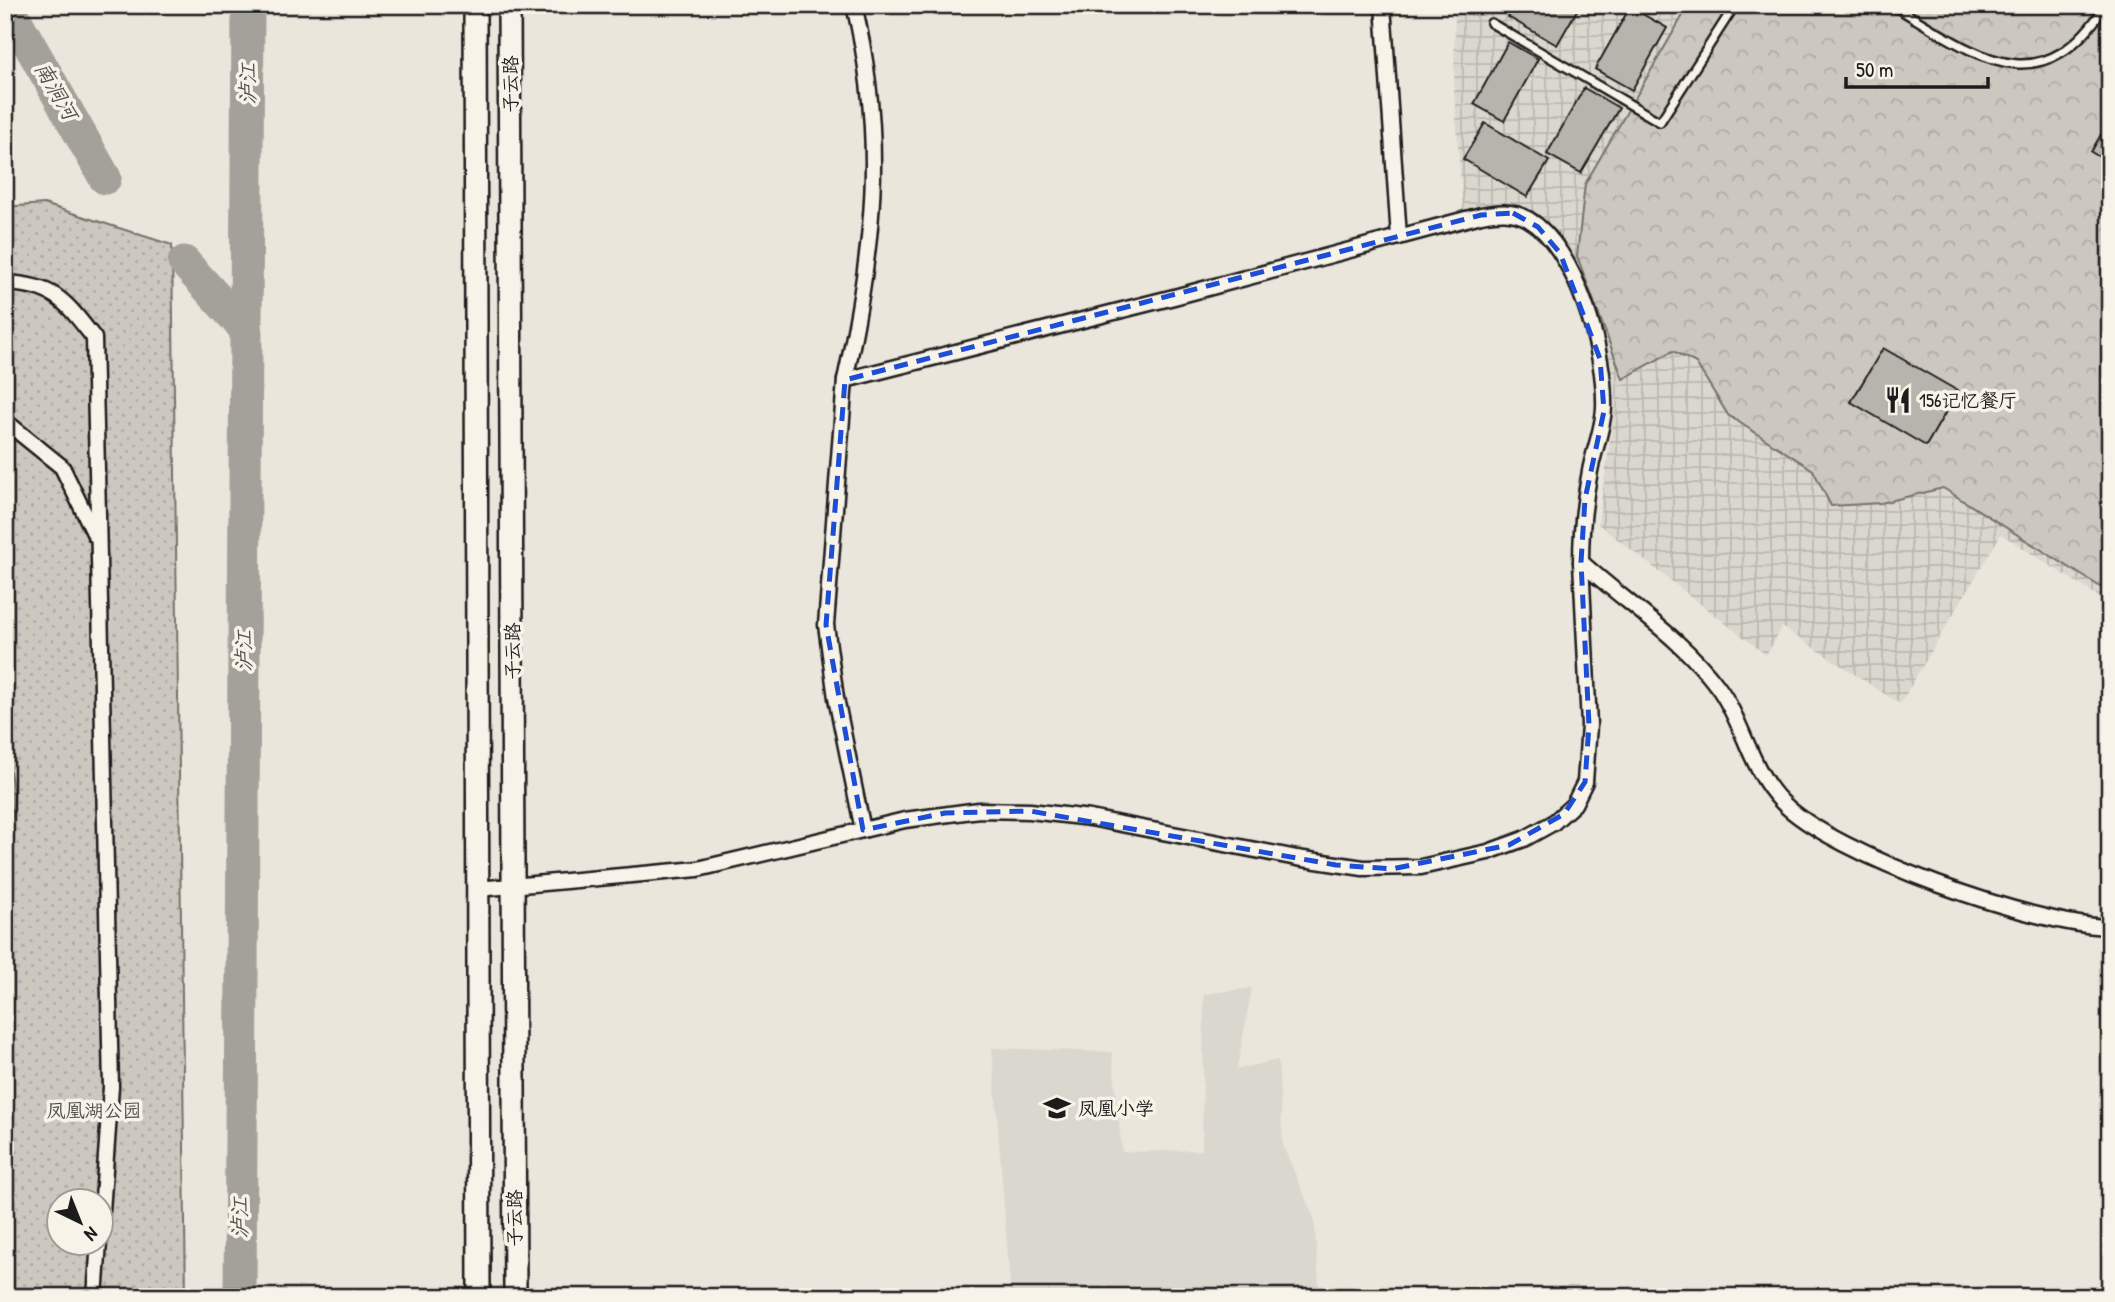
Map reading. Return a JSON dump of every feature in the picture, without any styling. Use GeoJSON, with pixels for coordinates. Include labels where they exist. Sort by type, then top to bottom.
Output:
{"type":"FeatureCollection","features":[{"type":"Feature","properties":{"kind":"main road","name":"子云路"},"geometry":{"type":"LineString","coordinates":[[475,5],[479,1297]]}},
{"type":"Feature","properties":{"kind":"main road","name":"子云路"},"geometry":{"type":"LineString","coordinates":[[509,5],[514,1297]]}},
{"type":"Feature","properties":{"kind":"street"},"geometry":{"type":"LineString","coordinates":[[854,5],[871,92],[875,164],[867,265],[845,380],[826,625],[836,698],[863,830]]}},
{"type":"Feature","properties":{"kind":"street"},"geometry":{"type":"LineString","coordinates":[[1383,5],[1399,237]]}},
{"type":"Feature","properties":{"kind":"street"},"geometry":{"type":"LineString","coordinates":[[478,889],[698,869],[945,813],[1030,811],[1103,820],[1336,865],[1392,869],[1452,861],[1509,845],[1540,831],[1564,814],[1585,782],[1589,725],[1581,562],[1585,499],[1602,422],[1604,387],[1593,331],[1560,253],[1538,227],[1513,213],[1481,215],[1174,297],[845,380]]}},
{"type":"Feature","properties":{"kind":"street"},"geometry":{"type":"LineString","coordinates":[[5,283],[35,284],[65,302],[94,338],[111,1087],[104,1186]]}},
{"type":"Feature","properties":{"kind":"street"},"geometry":{"type":"LineString","coordinates":[[5,421],[62,467],[97,539]]}},
{"type":"Feature","properties":{"kind":"street"},"geometry":{"type":"LineString","coordinates":[[1581,562],[1705,671],[1728,703],[1765,780],[1795,814],[1859,850],[1962,892],[2062,920],[2110,926]]}},
{"type":"Feature","properties":{"kind":"street"},"geometry":{"type":"LineString","coordinates":[[95,1297],[98,1256]]}},
{"type":"Feature","properties":{"kind":"lane"},"geometry":{"type":"LineString","coordinates":[[1491,23],[1660,122],[1735,5]]}},
{"type":"Feature","properties":{"kind":"lane"},"geometry":{"type":"LineString","coordinates":[[1892,5],[1982,57],[2004,64],[2025,65],[2054,56],[2070,46],[2106,5]]}},
{"type":"Feature","properties":{"kind":"highlighted area"},"geometry":{"type":"Polygon","coordinates":[[[1513,213],[1538,227],[1560,253],[1600,359],[1604,411],[1585,499],[1581,562],[1589,725],[1585,782],[1564,814],[1509,845],[1392,869],[1336,865],[1030,811],[945,813],[863,830],[826,625],[845,380],[1481,215],[1513,213]]]}},
{"type":"Feature","properties":{"kind":"shaded area"},"geometry":{"type":"Polygon","coordinates":[[[1455,5],[2110,5],[2110,604],[2001,534],[1900,704],[1782,627],[1766,655],[1598,524],[1616,399],[1611,368],[1592,306],[1558,238],[1522,207],[1496,206],[1463,211],[1454,91],[1455,5]]]}},
{"type":"Feature","properties":{"kind":"shaded area","name":"凤凰小学"},"geometry":{"type":"Polygon","coordinates":[[[1252,988],[1237,1069],[1278,1060],[1283,1146],[1314,1218],[1320,1297],[1011,1297],[992,1048],[1112,1052],[1122,1152],[1202,1150],[1204,994],[1252,988]]]}},
{"type":"Feature","properties":{"kind":"green space"},"geometry":{"type":"Polygon","coordinates":[[[1689,5],[2110,5],[2110,593],[1943,488],[1881,503],[1831,506],[1813,470],[1728,415],[1696,363],[1673,351],[1623,379],[1577,256],[1585,184],[1689,5]]]}},
{"type":"Feature","properties":{"kind":"green space","name":"凤凰湖公园"},"geometry":{"type":"Polygon","coordinates":[[[44,204],[172,245],[186,1297],[5,1297],[5,207],[44,204]]]}},
{"type":"Feature","properties":{"kind":"water"},"geometry":{"type":"Polygon","coordinates":[[[5,742],[14,795],[5,898],[5,742]]]}},
{"type":"Feature","properties":{"kind":"building"},"geometry":{"type":"Polygon","coordinates":[[[1494,5],[1510,5],[1506,12],[1494,5]]]}},
{"type":"Feature","properties":{"kind":"building"},"geometry":{"type":"Polygon","coordinates":[[[1515,5],[1580,5],[1557,45],[1508,17],[1515,5]]]}},
{"type":"Feature","properties":{"kind":"building"},"geometry":{"type":"Polygon","coordinates":[[[1630,7],[1667,28],[1632,90],[1595,69],[1630,7]]]}},
{"type":"Feature","properties":{"kind":"building"},"geometry":{"type":"Polygon","coordinates":[[[1508,42],[1538,59],[1504,121],[1474,104],[1508,42]]]}},
{"type":"Feature","properties":{"kind":"building"},"geometry":{"type":"Polygon","coordinates":[[[1584,88],[1619,108],[1581,173],[1547,154],[1584,88]]]}},
{"type":"Feature","properties":{"kind":"building"},"geometry":{"type":"Polygon","coordinates":[[[2110,119],[2110,163],[2091,152],[2110,119]]]}},
{"type":"Feature","properties":{"kind":"building"},"geometry":{"type":"Polygon","coordinates":[[[1485,123],[1549,161],[1527,197],[1463,159],[1485,123]]]}},
{"type":"Feature","properties":{"kind":"building"},"geometry":{"type":"Polygon","coordinates":[[[1883,348],[1958,391],[1926,446],[1851,402],[1883,348]]]}},
{"type":"Feature","properties":{"kind":"waterway","name":"南洞河"},"geometry":{"type":"LineString","coordinates":[[7,5],[105,178]]}},
{"type":"Feature","properties":{"kind":"waterway","name":"泸江"},"geometry":{"type":"LineString","coordinates":[[240,1297],[248,5]]}},
{"type":"Feature","properties":{"kind":"waterway","name":"南洞河"},"geometry":{"type":"LineString","coordinates":[[184,262],[246,330]]}},
{"type":"Feature","properties":{"kind":"place","name":"156记忆餐厅"},"geometry":{"type":"Point","coordinates":[1898,400]}},
{"type":"Feature","properties":{"kind":"place","name":"凤凰小学"},"geometry":{"type":"Point","coordinates":[1057,1108]}}]}
